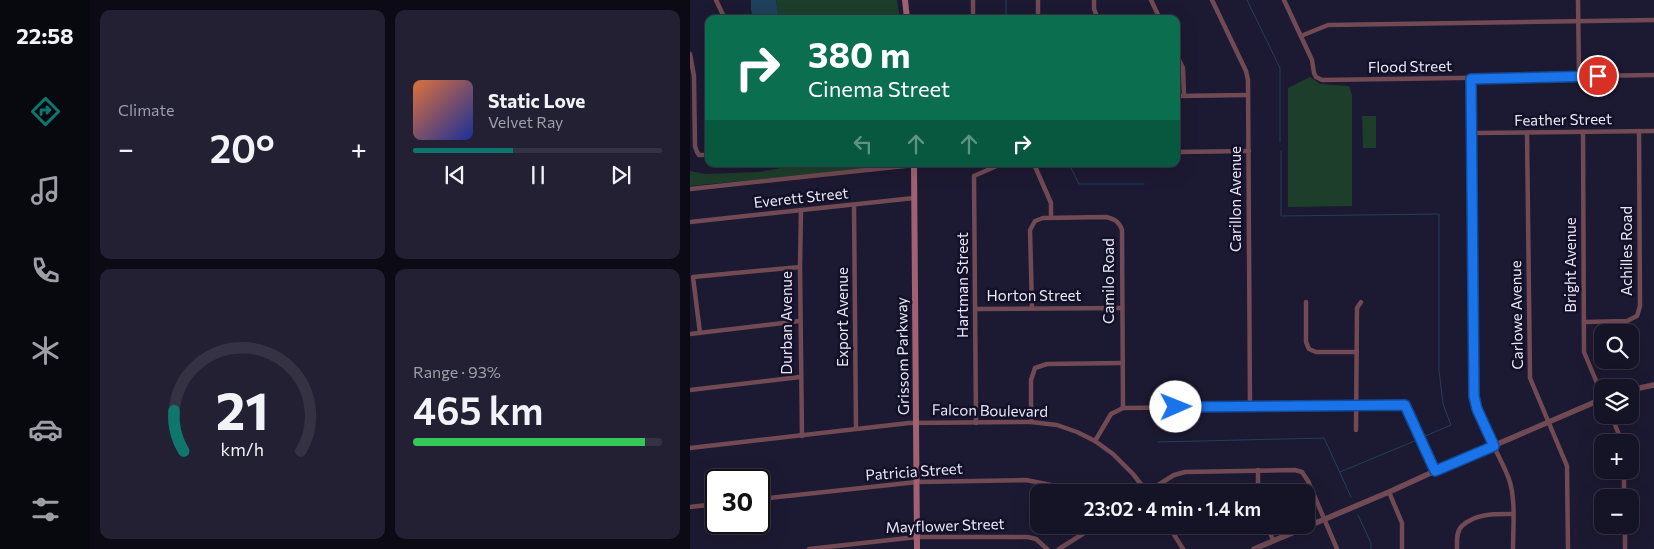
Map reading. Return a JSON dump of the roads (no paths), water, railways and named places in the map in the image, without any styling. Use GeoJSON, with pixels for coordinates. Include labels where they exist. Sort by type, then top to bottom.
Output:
{"type":"FeatureCollection","features":[{"type":"Feature","properties":{"kind":"main road"},"geometry":{"type":"LineString","coordinates":[[905,0],[907,15]]}},
{"type":"Feature","properties":{"kind":"main road","name":"Grissom Parkway"},"geometry":{"type":"LineString","coordinates":[[914,167],[917,549]]}},
{"type":"Feature","properties":{"kind":"street"},"geometry":{"type":"LineString","coordinates":[[716,0],[723,15]]}},
{"type":"Feature","properties":{"kind":"street"},"geometry":{"type":"LineString","coordinates":[[973,0],[973,15]]}},
{"type":"Feature","properties":{"kind":"street"},"geometry":{"type":"LineString","coordinates":[[1038,0],[1038,15]]}},
{"type":"Feature","properties":{"kind":"street"},"geometry":{"type":"LineString","coordinates":[[1094,0],[1096,15]]}},
{"type":"Feature","properties":{"kind":"street"},"geometry":{"type":"LineString","coordinates":[[1151,0],[1158,15]]}},
{"type":"Feature","properties":{"kind":"street","name":"Carillon Avenue"},"geometry":{"type":"LineString","coordinates":[[1212,0],[1246,71],[1249,151],[1250,406]]}},
{"type":"Feature","properties":{"kind":"street"},"geometry":{"type":"LineString","coordinates":[[1284,0],[1301,36],[1328,25],[1654,20]]}},
{"type":"Feature","properties":{"kind":"street"},"geometry":{"type":"LineString","coordinates":[[1578,0],[1579,76]]}},
{"type":"Feature","properties":{"kind":"street","name":"Flood Street"},"geometry":{"type":"LineString","coordinates":[[1301,36],[1312,60],[1316,77],[1322,80],[1654,75]]}},
{"type":"Feature","properties":{"kind":"street"},"geometry":{"type":"LineString","coordinates":[[690,54],[694,76],[695,146],[696,152],[699,155],[705,155]]}},
{"type":"Feature","properties":{"kind":"street"},"geometry":{"type":"LineString","coordinates":[[1180,62],[1183,68],[1184,95]]}},
{"type":"Feature","properties":{"kind":"street"},"geometry":{"type":"LineString","coordinates":[[1471,79],[1474,396],[1477,409],[1512,491],[1513,549]]}},
{"type":"Feature","properties":{"kind":"street"},"geometry":{"type":"LineString","coordinates":[[1180,96],[1248,95]]}},
{"type":"Feature","properties":{"kind":"street","name":"Achilles Road"},"geometry":{"type":"LineString","coordinates":[[1584,322],[1627,321],[1637,316],[1640,306],[1639,131]]}},
{"type":"Feature","properties":{"kind":"street","name":"Feather Street"},"geometry":{"type":"LineString","coordinates":[[1472,133],[1654,131]]}},
{"type":"Feature","properties":{"kind":"street","name":"Bright Avenue"},"geometry":{"type":"LineString","coordinates":[[1583,132],[1584,352],[1595,379]]}},
{"type":"Feature","properties":{"kind":"street","name":"Carlowe Avenue"},"geometry":{"type":"LineString","coordinates":[[1527,133],[1530,378],[1567,466],[1568,549]]}},
{"type":"Feature","properties":{"kind":"street"},"geometry":{"type":"LineString","coordinates":[[1180,152],[1249,151]]}},
{"type":"Feature","properties":{"kind":"street"},"geometry":{"type":"LineString","coordinates":[[690,189],[887,167]]}},
{"type":"Feature","properties":{"kind":"street","name":"Hartman Street"},"geometry":{"type":"LineString","coordinates":[[976,422],[974,176],[994,167]]}},
{"type":"Feature","properties":{"kind":"street"},"geometry":{"type":"LineString","coordinates":[[1032,308],[1030,230],[1034,221],[1051,218],[1051,203],[1035,167]]}},
{"type":"Feature","properties":{"kind":"street","name":"Everett Street"},"geometry":{"type":"LineString","coordinates":[[690,222],[914,198]]}},
{"type":"Feature","properties":{"kind":"street","name":"Export Avenue"},"geometry":{"type":"LineString","coordinates":[[854,205],[856,429]]}},
{"type":"Feature","properties":{"kind":"street","name":"Durban Avenue"},"geometry":{"type":"LineString","coordinates":[[801,210],[800,378],[802,436]]}},
{"type":"Feature","properties":{"kind":"street","name":"Camilo Road"},"geometry":{"type":"LineString","coordinates":[[1051,218],[1112,218],[1119,223],[1122,230],[1123,408]]}},
{"type":"Feature","properties":{"kind":"street"},"geometry":{"type":"LineString","coordinates":[[700,332],[693,277],[800,267]]}},
{"type":"Feature","properties":{"kind":"street"},"geometry":{"type":"LineString","coordinates":[[1306,302],[1306,342],[1309,349],[1316,352],[1357,352]]}},
{"type":"Feature","properties":{"kind":"street"},"geometry":{"type":"LineString","coordinates":[[1356,430],[1357,308],[1361,302]]}},
{"type":"Feature","properties":{"kind":"street","name":"Horton Street"},"geometry":{"type":"LineString","coordinates":[[975,309],[1122,308]]}},
{"type":"Feature","properties":{"kind":"street"},"geometry":{"type":"LineString","coordinates":[[690,334],[800,321]]}},
{"type":"Feature","properties":{"kind":"street"},"geometry":{"type":"LineString","coordinates":[[1031,422],[1031,380],[1035,368],[1046,364],[1122,363]]}},
{"type":"Feature","properties":{"kind":"street"},"geometry":{"type":"LineString","coordinates":[[690,390],[800,378]]}},
{"type":"Feature","properties":{"kind":"street"},"geometry":{"type":"LineString","coordinates":[[1639,388],[1654,385]]}},
{"type":"Feature","properties":{"kind":"street"},"geometry":{"type":"LineString","coordinates":[[1254,549],[1594,403]]}},
{"type":"Feature","properties":{"kind":"street"},"geometry":{"type":"LineString","coordinates":[[1096,441],[1111,414],[1123,408],[1405,405],[1435,471]]}},
{"type":"Feature","properties":{"kind":"street","name":"Falcon Boulevard"},"geometry":{"type":"LineString","coordinates":[[690,448],[916,423],[1031,422],[1057,425],[1096,441],[1113,454],[1141,484]]}},
{"type":"Feature","properties":{"kind":"street"},"geometry":{"type":"LineString","coordinates":[[1160,484],[1174,475],[1185,472],[1258,470],[1296,470],[1302,472],[1308,481],[1337,549]]}},
{"type":"Feature","properties":{"kind":"street"},"geometry":{"type":"LineString","coordinates":[[1258,470],[1258,484]]}},
{"type":"Feature","properties":{"kind":"street","name":"Patricia Street"},"geometry":{"type":"LineString","coordinates":[[770,498],[917,482],[1026,480],[1046,484]]}},
{"type":"Feature","properties":{"kind":"street"},"geometry":{"type":"LineString","coordinates":[[1390,492],[1402,523],[1402,549]]}},
{"type":"Feature","properties":{"kind":"street"},"geometry":{"type":"LineString","coordinates":[[690,507],[705,505]]}},
{"type":"Feature","properties":{"kind":"street"},"geometry":{"type":"LineString","coordinates":[[1458,549],[1458,531],[1462,526],[1476,518],[1490,514],[1512,514]]}},
{"type":"Feature","properties":{"kind":"street"},"geometry":{"type":"LineString","coordinates":[[1059,549],[1083,534]]}},
{"type":"Feature","properties":{"kind":"street"},"geometry":{"type":"LineString","coordinates":[[1174,534],[1183,549]]}},
{"type":"Feature","properties":{"kind":"street"},"geometry":{"type":"LineString","coordinates":[[1271,534],[1273,540]]}},
{"type":"Feature","properties":{"kind":"street"},"geometry":{"type":"LineString","coordinates":[[1625,534],[1625,549]]}},
{"type":"Feature","properties":{"kind":"street","name":"Mayflower Street"},"geometry":{"type":"LineString","coordinates":[[809,549],[917,537],[1028,536],[1036,539],[1047,549]]}},
{"type":"Feature","properties":{"kind":"water"},"geometry":{"type":"Polygon","coordinates":[[[751,0],[776,0],[778,15],[753,15],[751,0]]]}},
{"type":"Feature","properties":{"kind":"waterway"},"geometry":{"type":"LineString","coordinates":[[1006,0],[1006,15]]}},
{"type":"Feature","properties":{"kind":"waterway"},"geometry":{"type":"LineString","coordinates":[[1247,0],[1280,68],[1280,142]]}},
{"type":"Feature","properties":{"kind":"waterway"},"geometry":{"type":"LineString","coordinates":[[1281,151],[1281,216],[1439,214],[1439,370],[1443,404],[1451,425],[1423,437]]}},
{"type":"Feature","properties":{"kind":"waterway"},"geometry":{"type":"LineString","coordinates":[[1070,167],[1079,184],[1144,184]]}},
{"type":"Feature","properties":{"kind":"waterway"},"geometry":{"type":"LineString","coordinates":[[1158,442],[1324,438],[1351,497]]}},
{"type":"Feature","properties":{"kind":"waterway"},"geometry":{"type":"LineString","coordinates":[[1340,472],[1417,440]]}},
{"type":"Feature","properties":{"kind":"waterway"},"geometry":{"type":"LineString","coordinates":[[1358,515],[1371,543],[1371,549]]}}]}
